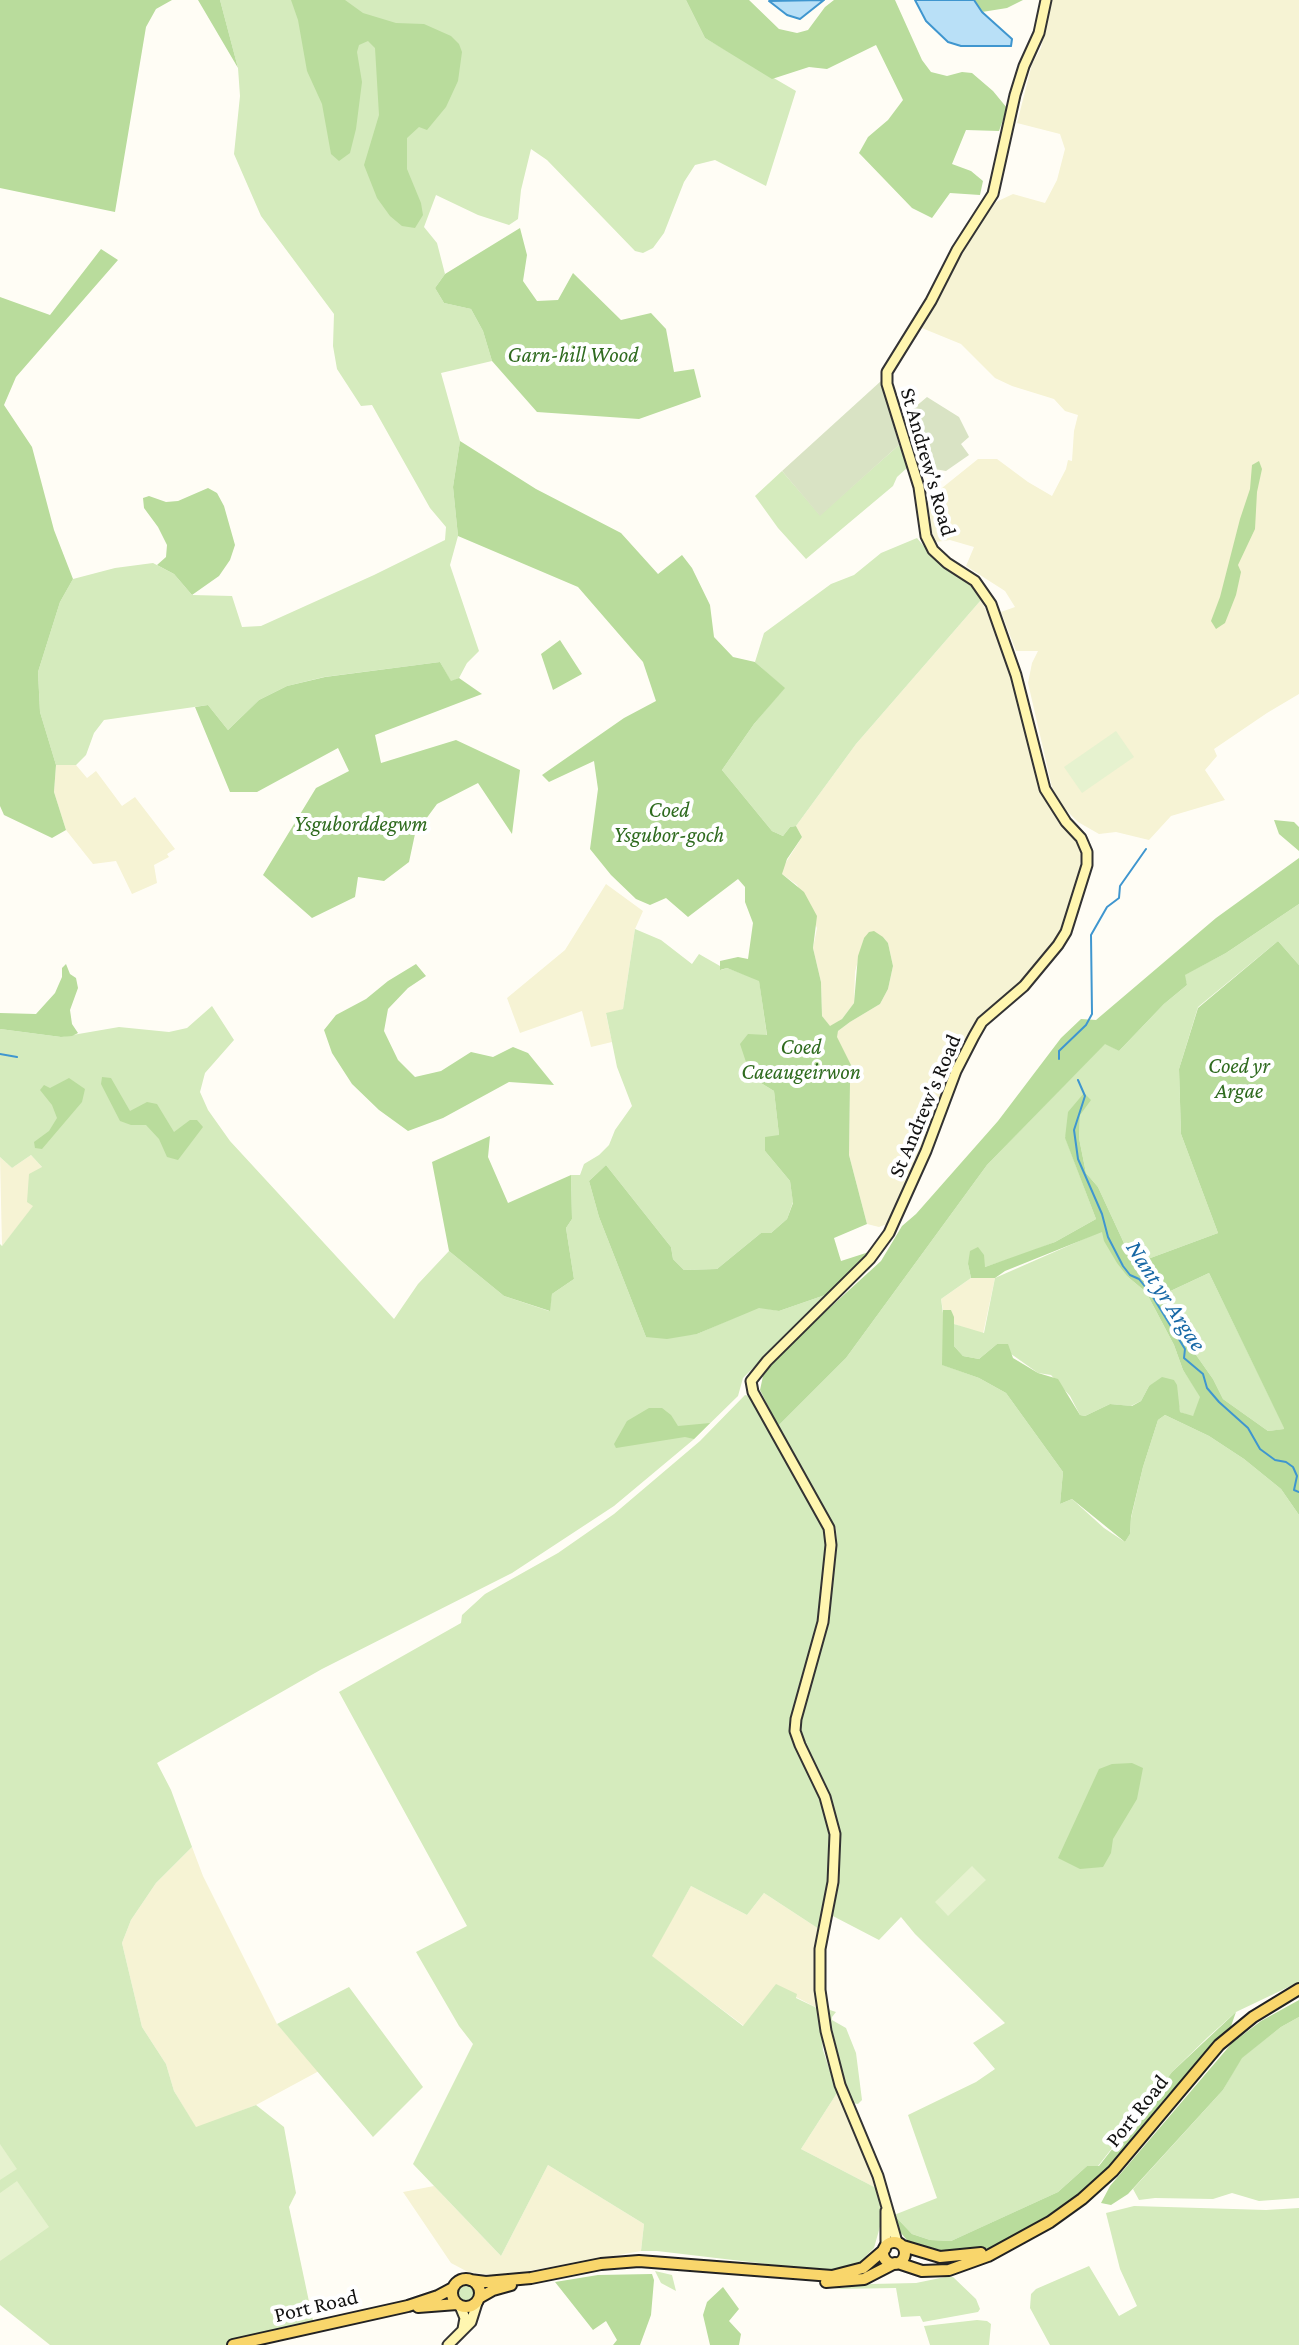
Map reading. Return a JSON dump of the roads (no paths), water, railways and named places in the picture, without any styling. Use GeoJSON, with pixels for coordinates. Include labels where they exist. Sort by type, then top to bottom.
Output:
{"type":"FeatureCollection","features":[{"type":"Feature","properties":{"kind":"main road","name":"Port Road"},"geometry":{"type":"LineString","coordinates":[[781,2274],[794,2279],[848,2282],[873,2275],[896,2263],[922,2271],[949,2270],[988,2256],[1041,2227],[1092,2191],[1125,2158],[1219,2045],[1253,2017],[1299,1989]]}},
{"type":"Feature","properties":{"kind":"main road"},"geometry":{"type":"LineString","coordinates":[[890,2243],[900,2244],[905,2255],[896,2263],[886,2260],[885,2248],[890,2243]]}},
{"type":"Feature","properties":{"kind":"main road","name":"Port Road"},"geometry":{"type":"LineString","coordinates":[[900,2244],[922,2254],[949,2258],[998,2249]]}},
{"type":"Feature","properties":{"kind":"main road","name":"Port Road"},"geometry":{"type":"LineString","coordinates":[[408,2306],[469,2307],[493,2290],[531,2278],[601,2264],[639,2261],[781,2274],[845,2274],[863,2268],[885,2248]]}},
{"type":"Feature","properties":{"kind":"main road","name":"Port Road"},"geometry":{"type":"LineString","coordinates":[[233,2345],[408,2306],[438,2296],[460,2280],[486,2282],[531,2278]]}},
{"type":"Feature","properties":{"kind":"main road"},"geometry":{"type":"LineString","coordinates":[[470,2280],[478,2285],[478,2300]]}},
{"type":"Feature","properties":{"kind":"main road"},"geometry":{"type":"LineString","coordinates":[[453,2288],[452,2297],[458,2305]]}},
{"type":"Feature","properties":{"kind":"street","name":"St Andrew's Road"},"geometry":{"type":"LineString","coordinates":[[900,2244],[871,2159],[840,2085],[824,2018],[820,1949],[833,1882],[835,1834],[825,1797],[795,1731],[823,1622],[831,1545],[829,1528],[753,1392],[751,1381],[767,1361],[870,1259],[889,1233],[926,1151],[956,1071],[974,1036],[982,1022],[1024,986],[1058,945],[1066,932],[1087,865],[1087,852],[1081,838],[1066,822],[1045,789],[1016,675],[991,604],[975,581],[933,550],[926,536],[919,487],[887,384],[887,372],[993,194],[1015,95],[1039,33],[1046,0]]}},
{"type":"Feature","properties":{"kind":"street","name":"St Andrew's Road"},"geometry":{"type":"LineString","coordinates":[[885,2248],[887,2207]]}},
{"type":"Feature","properties":{"kind":"street"},"geometry":{"type":"LineString","coordinates":[[448,2345],[474,2317],[478,2300]]}},
{"type":"Feature","properties":{"kind":"street"},"geometry":{"type":"LineString","coordinates":[[458,2305],[465,2318],[463,2329]]}},
{"type":"Feature","properties":{"kind":"water"},"geometry":{"type":"Polygon","coordinates":[[[824,0],[800,19],[787,15],[769,1],[824,0]]]}},
{"type":"Feature","properties":{"kind":"water"},"geometry":{"type":"Polygon","coordinates":[[[915,0],[974,0],[982,12],[1012,39],[1011,46],[961,46],[948,42],[926,21],[915,0]]]}},
{"type":"Feature","properties":{"kind":"waterway","name":"Nant yr Argae"},"geometry":{"type":"LineString","coordinates":[[1059,1059],[1059,1051],[1086,1025],[1092,1014],[1091,935],[1107,907],[1119,898],[1120,886],[1146,849]]}},
{"type":"Feature","properties":{"kind":"waterway"},"geometry":{"type":"LineString","coordinates":[[0,1054],[17,1057]]}},
{"type":"Feature","properties":{"kind":"waterway","name":"Nant yr Argae"},"geometry":{"type":"LineString","coordinates":[[1078,1080],[1085,1096],[1074,1130],[1078,1159],[1102,1214],[1108,1237],[1123,1266],[1151,1294],[1185,1349],[1184,1358],[1203,1374],[1207,1388],[1248,1428],[1260,1449],[1275,1460],[1293,1467],[1297,1476],[1294,1490],[1299,1492]]}},
{"type":"Feature","properties":{"kind":"park label","name":"Garn-hill Wood"},"geometry":{"type":"Point","coordinates":[573,355]}},
{"type":"Feature","properties":{"kind":"park label","name":"Coed Ysgubor-goch"},"geometry":{"type":"Point","coordinates":[669,822]}},
{"type":"Feature","properties":{"kind":"park label","name":"Ysguborddegwm"},"geometry":{"type":"Point","coordinates":[361,824]}},
{"type":"Feature","properties":{"kind":"park label","name":"Coed Caeaugeirwon"},"geometry":{"type":"Point","coordinates":[801,1060]}},
{"type":"Feature","properties":{"kind":"park label","name":"Coed yr Argae"},"geometry":{"type":"Point","coordinates":[1239,1078]}}]}
